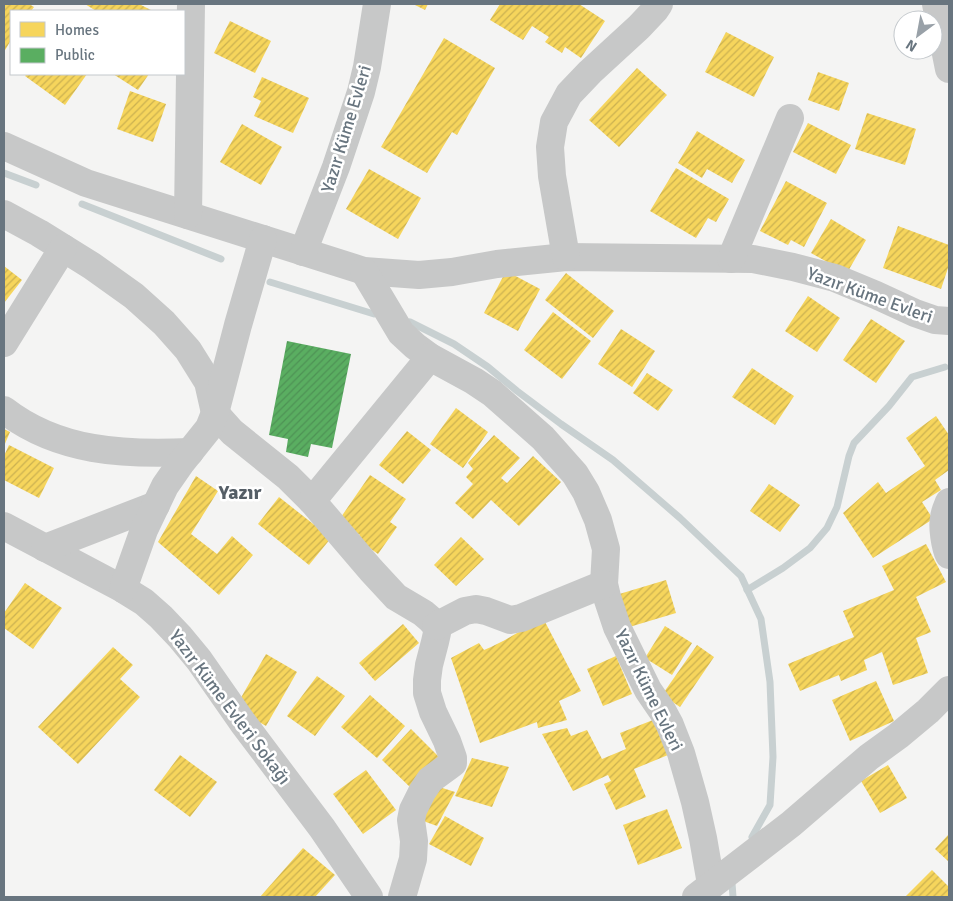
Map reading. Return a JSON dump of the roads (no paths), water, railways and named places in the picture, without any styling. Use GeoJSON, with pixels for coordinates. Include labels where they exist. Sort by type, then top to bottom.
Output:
{"type":"FeatureCollection","features":[{"type":"Feature","properties":{"kind":"street"},"geometry":{"type":"LineString","coordinates":[[188,215],[191,4]]}},
{"type":"Feature","properties":{"kind":"street","name":"Yazır Küme Evleri"},"geometry":{"type":"LineString","coordinates":[[303,252],[336,167],[361,92],[377,4]]}},
{"type":"Feature","properties":{"kind":"street"},"geometry":{"type":"LineString","coordinates":[[566,257],[552,176],[550,147],[554,122],[569,94],[639,27],[659,4]]}},
{"type":"Feature","properties":{"kind":"street"},"geometry":{"type":"LineString","coordinates":[[936,4],[949,69]]}},
{"type":"Feature","properties":{"kind":"street"},"geometry":{"type":"LineString","coordinates":[[731,259],[790,118]]}},
{"type":"Feature","properties":{"kind":"street","name":"Yazır Küme Evleri"},"geometry":{"type":"LineString","coordinates":[[4,146],[86,183],[364,271],[418,275],[566,257],[752,260],[793,267],[835,278],[915,313],[935,320],[949,321]]}},
{"type":"Feature","properties":{"kind":"street"},"geometry":{"type":"LineString","coordinates":[[4,214],[92,266],[134,296],[164,323],[188,350],[208,382],[215,413],[232,432],[288,477],[312,501],[351,548],[396,597],[430,619],[436,626],[437,632],[431,655],[427,693],[453,758],[449,766],[430,780],[413,810],[411,820],[414,841],[413,859],[405,897]]}},
{"type":"Feature","properties":{"kind":"street"},"geometry":{"type":"LineString","coordinates":[[122,589],[144,530],[166,486],[209,428],[215,413],[238,325],[264,239]]}},
{"type":"Feature","properties":{"kind":"street"},"geometry":{"type":"LineString","coordinates":[[4,343],[63,248]]}},
{"type":"Feature","properties":{"kind":"street","name":"Yazır Küme Evleri"},"geometry":{"type":"LineString","coordinates":[[364,271],[401,333],[430,357],[492,393],[543,438],[576,474],[586,492],[598,520],[606,548],[604,584],[617,626],[648,690],[670,725],[681,753],[703,838],[703,891]]}},
{"type":"Feature","properties":{"kind":"street"},"geometry":{"type":"LineString","coordinates":[[312,501],[430,357]]}},
{"type":"Feature","properties":{"kind":"street"},"geometry":{"type":"LineString","coordinates":[[4,410],[38,431],[85,448],[156,454],[190,452]]}},
{"type":"Feature","properties":{"kind":"street"},"geometry":{"type":"LineString","coordinates":[[949,502],[944,518],[945,537],[949,555]]}},
{"type":"Feature","properties":{"kind":"street"},"geometry":{"type":"LineString","coordinates":[[45,548],[156,506]]}},
{"type":"Feature","properties":{"kind":"street","name":"Yazır Küme Evleri Sokağı"},"geometry":{"type":"LineString","coordinates":[[4,526],[122,589],[144,602],[161,617],[190,648],[242,723],[322,828],[369,897]]}},
{"type":"Feature","properties":{"kind":"street"},"geometry":{"type":"LineString","coordinates":[[436,626],[465,611],[476,609],[486,610],[510,620],[521,618],[604,584]]}},
{"type":"Feature","properties":{"kind":"street","name":"Yazır Küme Evleri"},"geometry":{"type":"LineString","coordinates":[[703,891],[791,824],[839,781],[928,711],[949,690]]}},
{"type":"Feature","properties":{"kind":"waterway"},"geometry":{"type":"LineString","coordinates":[[4,173],[36,185]]}},
{"type":"Feature","properties":{"kind":"waterway"},"geometry":{"type":"LineString","coordinates":[[82,204],[221,259]]}},
{"type":"Feature","properties":{"kind":"waterway"},"geometry":{"type":"LineString","coordinates":[[270,282],[374,314]]}},
{"type":"Feature","properties":{"kind":"waterway"},"geometry":{"type":"LineString","coordinates":[[410,322],[454,344],[488,367],[561,424],[613,460],[680,518],[741,576],[761,619],[770,682],[773,757],[770,805],[752,837]]}},
{"type":"Feature","properties":{"kind":"waterway"},"geometry":{"type":"LineString","coordinates":[[747,590],[783,568],[810,548],[827,528],[837,507],[854,443],[889,406],[912,377],[945,367]]}},
{"type":"Feature","properties":{"kind":"waterway"},"geometry":{"type":"LineString","coordinates":[[732,883],[733,897]]}},
{"type":"Feature","properties":{"kind":"district","name":"Yazır"},"geometry":{"type":"Point","coordinates":[240,492]}}]}
